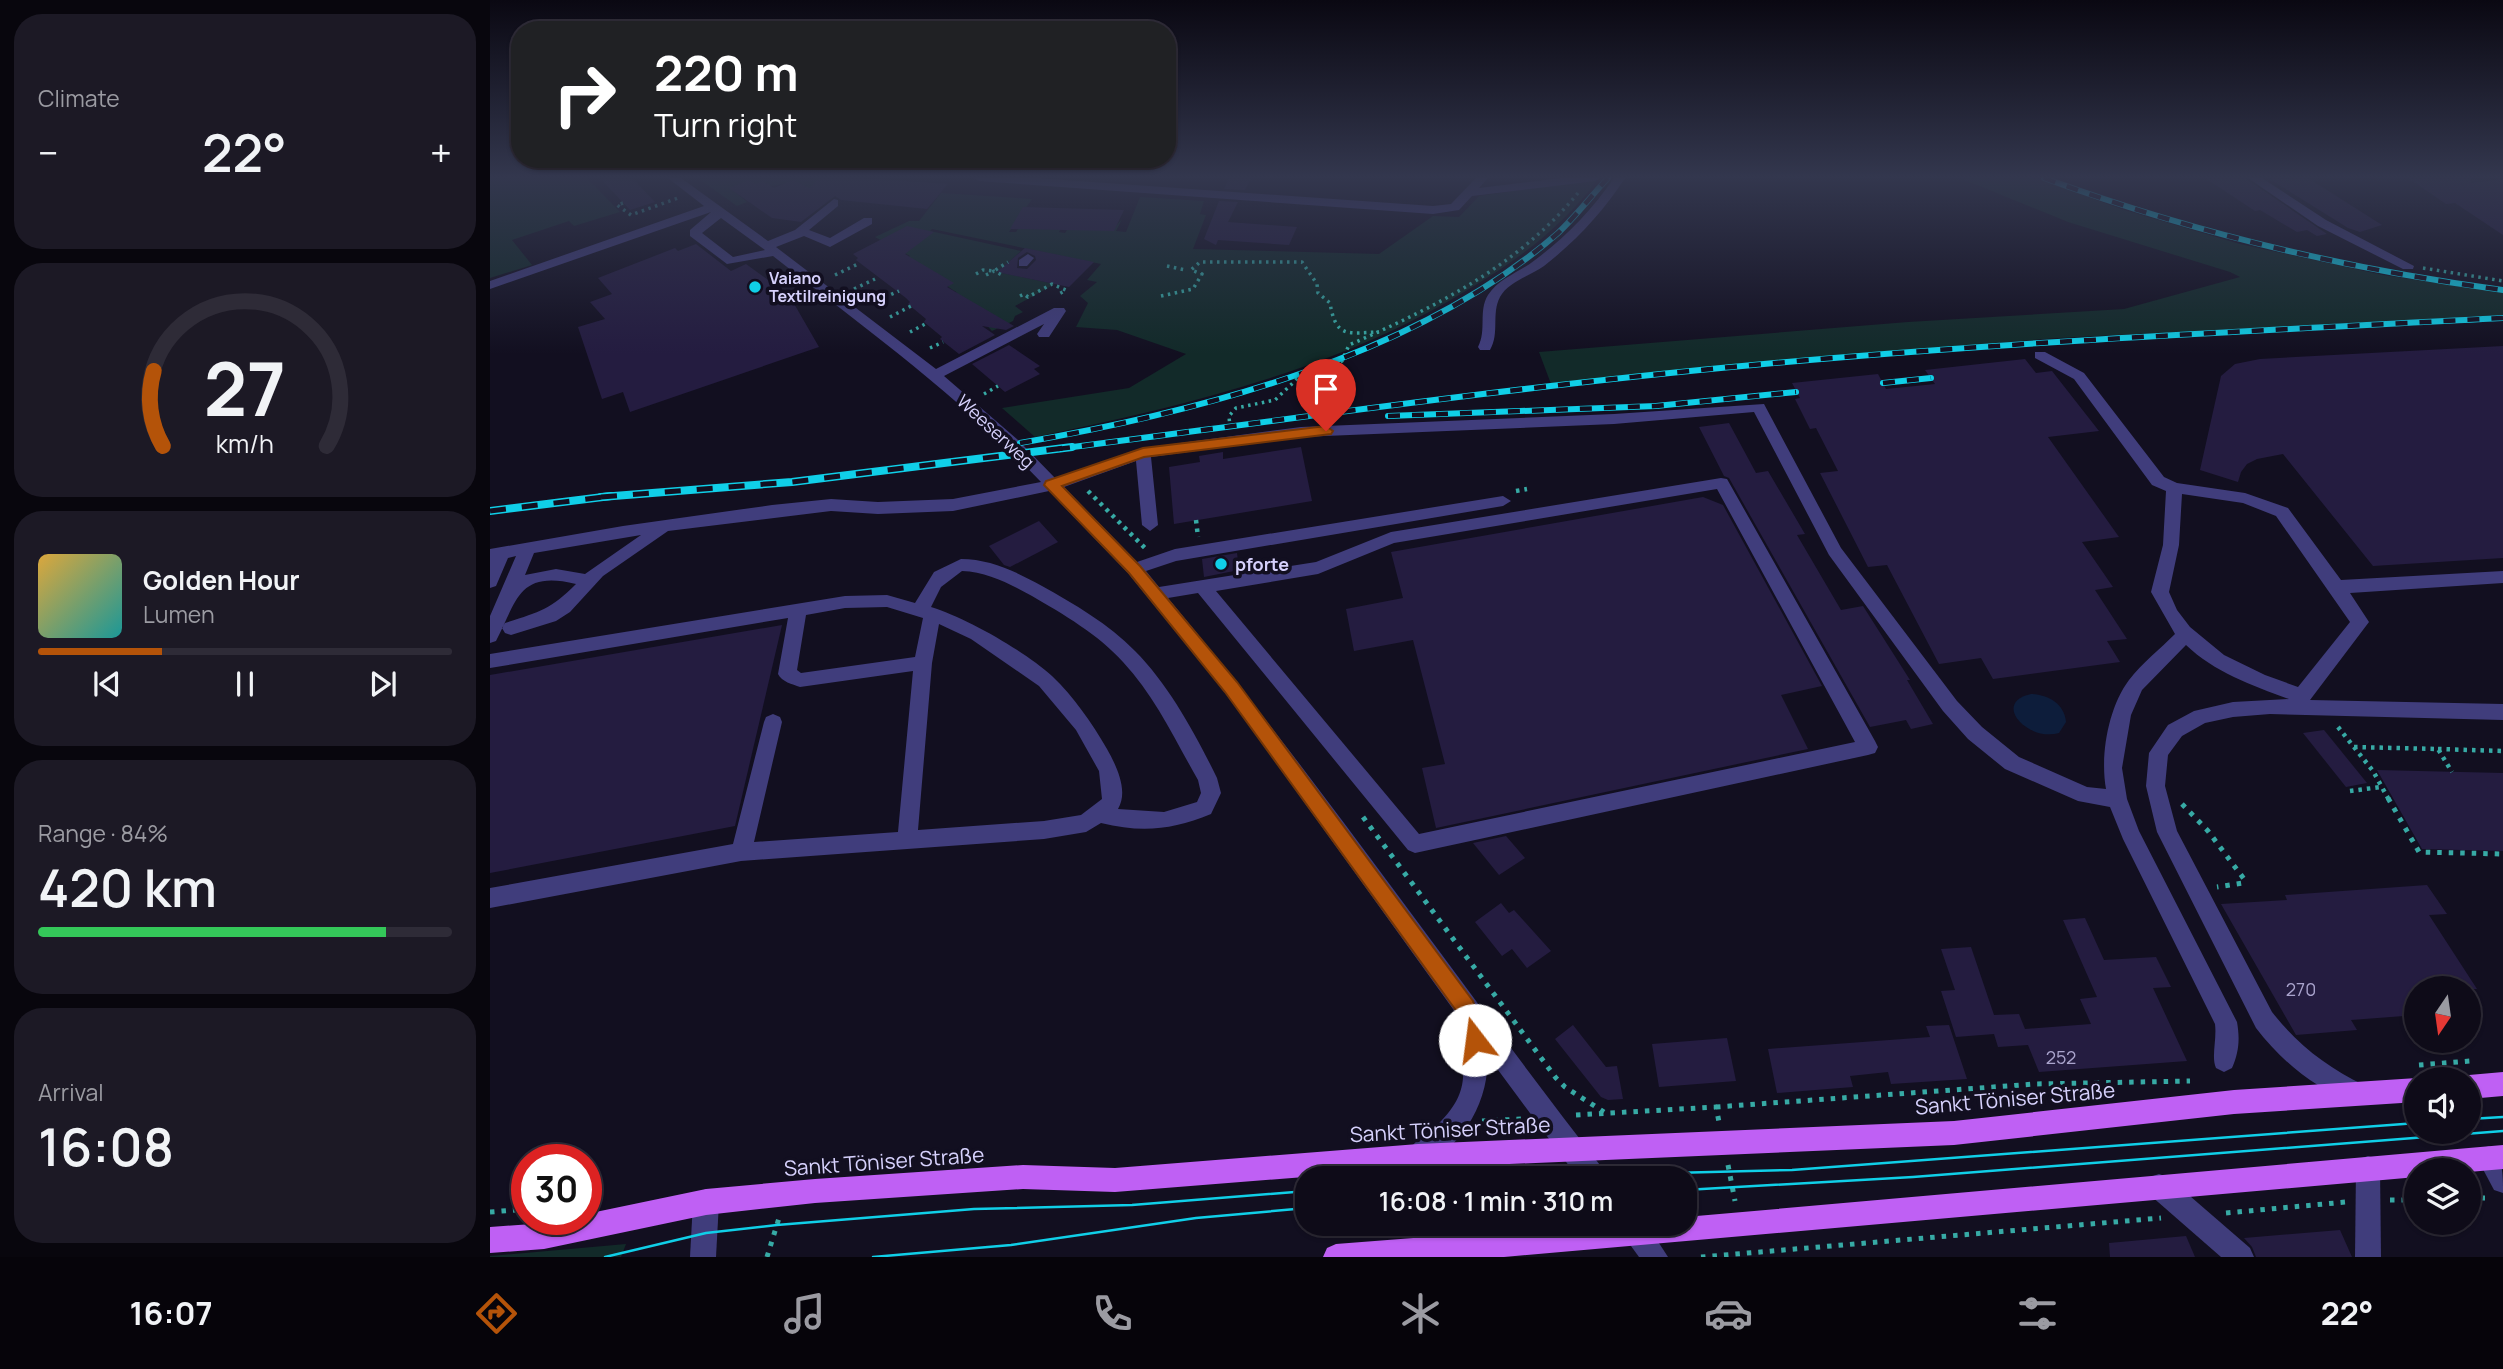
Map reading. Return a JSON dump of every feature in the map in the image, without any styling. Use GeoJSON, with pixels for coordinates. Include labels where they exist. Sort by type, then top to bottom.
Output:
{"type":"FeatureCollection","features":[{"type":"Feature","properties":{"kind":"main road"},"geometry":{"type":"LineString","coordinates":[[2481,1086],[2503,1084]]}},
{"type":"Feature","properties":{"kind":"main road","name":"Sankt Töniser Straße"},"geometry":{"type":"LineString","coordinates":[[490,1240],[544,1236],[706,1202],[1023,1177],[1115,1180],[1418,1156],[1954,1133],[2234,1102],[2404,1091]]}},
{"type":"Feature","properties":{"kind":"main road"},"geometry":{"type":"LineString","coordinates":[[1697,1223],[2496,1158]]}},
{"type":"Feature","properties":{"kind":"main road"},"geometry":{"type":"LineString","coordinates":[[1336,1257],[1552,1236]]}},
{"type":"Feature","properties":{"kind":"street"},"geometry":{"type":"LineString","coordinates":[[490,285],[637,237]]}},
{"type":"Feature","properties":{"kind":"street"},"geometry":{"type":"LineString","coordinates":[[699,237],[731,261],[771,249],[787,237]]}},
{"type":"Feature","properties":{"kind":"street","name":"Weeserweg"},"geometry":{"type":"LineString","coordinates":[[753,237],[935,375],[1013,444],[1135,569],[1231,687],[1585,1166]]}},
{"type":"Feature","properties":{"kind":"street"},"geometry":{"type":"LineString","coordinates":[[819,237],[830,243],[841,237]]}},
{"type":"Feature","properties":{"kind":"street"},"geometry":{"type":"LineString","coordinates":[[1485,347],[1490,340],[1489,303],[1498,291],[1542,261],[1570,237]]}},
{"type":"Feature","properties":{"kind":"street"},"geometry":{"type":"LineString","coordinates":[[2350,237],[2409,266]]}},
{"type":"Feature","properties":{"kind":"street"},"geometry":{"type":"LineString","coordinates":[[935,375],[1059,311],[1044,334]]}},
{"type":"Feature","properties":{"kind":"street"},"geometry":{"type":"LineString","coordinates":[[2040,355],[2078,376],[2158,481],[2174,488],[2245,498],[2282,512],[2360,622],[2298,702]]}},
{"type":"Feature","properties":{"kind":"street"},"geometry":{"type":"LineString","coordinates":[[494,550],[528,548],[675,524],[831,505],[901,508],[953,505],[1021,494],[1143,453],[1301,432],[1614,419],[1759,407],[1835,551],[1950,706],[1975,733],[2012,764],[2085,795],[2117,799]]}},
{"type":"Feature","properties":{"kind":"street"},"geometry":{"type":"LineString","coordinates":[[1143,453],[1150,525]]}},
{"type":"Feature","properties":{"kind":"street"},"geometry":{"type":"LineString","coordinates":[[1155,594],[1202,586],[1318,568],[1391,538],[1721,483],[1868,747],[1415,844],[1202,586]]}},
{"type":"Feature","properties":{"kind":"street"},"geometry":{"type":"LineString","coordinates":[[494,550],[632,522],[819,497],[895,499],[982,492],[1015,484],[1051,485]]}},
{"type":"Feature","properties":{"kind":"street"},"geometry":{"type":"LineString","coordinates":[[2174,488],[2171,545],[2160,592],[2185,635],[2230,667],[2298,702]]}},
{"type":"Feature","properties":{"kind":"street"},"geometry":{"type":"LineString","coordinates":[[1135,569],[1175,555],[1503,500]]}},
{"type":"Feature","properties":{"kind":"street"},"geometry":{"type":"LineString","coordinates":[[511,628],[550,616],[564,607],[587,581],[633,547],[663,528],[675,524]]}},
{"type":"Feature","properties":{"kind":"street"},"geometry":{"type":"LineString","coordinates":[[490,636],[528,548]]}},
{"type":"Feature","properties":{"kind":"street"},"geometry":{"type":"LineString","coordinates":[[490,582],[494,550]]}},
{"type":"Feature","properties":{"kind":"street"},"geometry":{"type":"LineString","coordinates":[[907,840],[927,590],[946,572],[963,564],[988,568],[1040,592],[1127,654],[1166,710],[1207,778],[1211,793],[1204,808],[1181,819],[1161,823],[1136,822],[1098,813]]}},
{"type":"Feature","properties":{"kind":"street"},"geometry":{"type":"LineString","coordinates":[[509,594],[528,581],[552,574],[587,581]]}},
{"type":"Feature","properties":{"kind":"street"},"geometry":{"type":"LineString","coordinates":[[2337,587],[2503,577]]}},
{"type":"Feature","properties":{"kind":"street"},"geometry":{"type":"LineString","coordinates":[[490,661],[845,602],[887,601],[926,612],[977,634],[1045,681],[1083,725],[1109,770],[1112,802],[1086,823],[1044,830],[741,852],[490,898]]}},
{"type":"Feature","properties":{"kind":"street"},"geometry":{"type":"LineString","coordinates":[[798,610],[787,674],[800,680],[923,663]]}},
{"type":"Feature","properties":{"kind":"street"},"geometry":{"type":"LineString","coordinates":[[2185,635],[2135,686],[2122,715],[2112,768],[2117,799],[2130,833],[2226,1023],[2229,1041],[2224,1060]]}},
{"type":"Feature","properties":{"kind":"street"},"geometry":{"type":"LineString","coordinates":[[2360,1095],[2316,1072],[2282,1045],[2270,1028],[2167,832],[2156,803],[2154,777],[2157,757],[2166,740],[2182,726],[2202,714],[2221,710],[2298,702],[2503,712]]}},
{"type":"Feature","properties":{"kind":"street"},"geometry":{"type":"LineString","coordinates":[[741,852],[773,722]]}},
{"type":"Feature","properties":{"kind":"street","name":"Weeserweg"},"geometry":{"type":"LineString","coordinates":[[1418,1156],[1440,1141],[1460,1121],[1473,1087],[1477,1064],[1475,1040],[1466,1008]]}},
{"type":"Feature","properties":{"kind":"street"},"geometry":{"type":"LineString","coordinates":[[2496,1158],[2503,1181]]}},
{"type":"Feature","properties":{"kind":"street"},"geometry":{"type":"LineString","coordinates":[[2368,1168],[2368,1257]]}},
{"type":"Feature","properties":{"kind":"street"},"geometry":{"type":"LineString","coordinates":[[2159,1186],[2241,1257]]}},
{"type":"Feature","properties":{"kind":"street"},"geometry":{"type":"LineString","coordinates":[[703,1257],[706,1202]]}},
{"type":"Feature","properties":{"kind":"street"},"geometry":{"type":"LineString","coordinates":[[1640,1236],[1655,1257]]}},
{"type":"Feature","properties":{"kind":"path"},"geometry":{"type":"LineString","coordinates":[[1230,434],[1229,416],[1233,410],[1279,397],[1298,378],[1342,361],[1345,349],[1351,344],[1466,288],[1537,237]]}},
{"type":"Feature","properties":{"kind":"path"},"geometry":{"type":"LineString","coordinates":[[986,275],[1020,261]]}},
{"type":"Feature","properties":{"kind":"path"},"geometry":{"type":"LineString","coordinates":[[1174,274],[1188,270],[1200,262],[1302,262],[1317,284],[1318,293],[1330,303],[1333,322],[1338,329],[1346,333],[1380,332]]}},
{"type":"Feature","properties":{"kind":"path"},"geometry":{"type":"LineString","coordinates":[[835,275],[860,263]]}},
{"type":"Feature","properties":{"kind":"path"},"geometry":{"type":"LineString","coordinates":[[1161,296],[1169,292],[1182,293],[1196,289],[1202,274],[1167,266]]}},
{"type":"Feature","properties":{"kind":"path"},"geometry":{"type":"LineString","coordinates":[[2409,266],[2503,281]]}},
{"type":"Feature","properties":{"kind":"path"},"geometry":{"type":"LineString","coordinates":[[976,274],[983,270],[1002,275]]}},
{"type":"Feature","properties":{"kind":"path"},"geometry":{"type":"LineString","coordinates":[[854,289],[876,279]]}},
{"type":"Feature","properties":{"kind":"path"},"geometry":{"type":"LineString","coordinates":[[1033,285],[1042,289]]}},
{"type":"Feature","properties":{"kind":"path"},"geometry":{"type":"LineString","coordinates":[[872,303],[899,291]]}},
{"type":"Feature","properties":{"kind":"path"},"geometry":{"type":"LineString","coordinates":[[1176,299],[1182,293]]}},
{"type":"Feature","properties":{"kind":"path"},"geometry":{"type":"LineString","coordinates":[[890,317],[911,306]]}},
{"type":"Feature","properties":{"kind":"path"},"geometry":{"type":"LineString","coordinates":[[909,332],[927,324]]}},
{"type":"Feature","properties":{"kind":"path"},"geometry":{"type":"LineString","coordinates":[[1346,333],[1351,344]]}},
{"type":"Feature","properties":{"kind":"path"},"geometry":{"type":"LineString","coordinates":[[930,348],[943,342]]}},
{"type":"Feature","properties":{"kind":"path"},"geometry":{"type":"LineString","coordinates":[[984,394],[998,386]]}},
{"type":"Feature","properties":{"kind":"path"},"geometry":{"type":"LineString","coordinates":[[2332,719],[2381,787],[2419,852],[2503,854]]}},
{"type":"Feature","properties":{"kind":"path"},"geometry":{"type":"LineString","coordinates":[[2354,747],[2503,751]]}},
{"type":"Feature","properties":{"kind":"path"},"geometry":{"type":"LineString","coordinates":[[2438,748],[2452,772]]}},
{"type":"Feature","properties":{"kind":"path"},"geometry":{"type":"LineString","coordinates":[[2350,791],[2381,787]]}},
{"type":"Feature","properties":{"kind":"path"},"geometry":{"type":"LineString","coordinates":[[2178,797],[2197,822]]}},
{"type":"Feature","properties":{"kind":"path"},"geometry":{"type":"LineString","coordinates":[[2409,1066],[2476,1061]]}},
{"type":"Feature","properties":{"kind":"path"},"geometry":{"type":"LineString","coordinates":[[1716,1107],[2035,1084],[2204,1081]]}},
{"type":"Feature","properties":{"kind":"path"},"geometry":{"type":"LineString","coordinates":[[1701,1257],[2368,1201],[2404,1200]]}},
{"type":"Feature","properties":{"kind":"path"},"geometry":{"type":"LineString","coordinates":[[490,1212],[511,1210]]}},
{"type":"Feature","properties":{"kind":"green space"},"geometry":{"type":"Polygon","coordinates":[[[490,237],[522,237],[512,240],[532,265],[490,278],[490,237]]]}},
{"type":"Feature","properties":{"kind":"green space"},"geometry":{"type":"Polygon","coordinates":[[[875,237],[956,237],[1021,251],[998,272],[1055,284],[1015,306],[1023,312],[1015,316],[1013,321],[992,331],[955,291],[918,262],[913,264],[906,259],[910,256],[875,237]]]}},
{"type":"Feature","properties":{"kind":"green space"},"geometry":{"type":"Polygon","coordinates":[[[969,237],[1198,237],[1193,249],[1379,254],[1404,237],[1544,237],[1509,264],[1423,315],[1317,362],[1206,397],[1035,437],[1002,408],[1129,388],[1186,354],[1117,330],[1076,327],[1088,303],[1080,296],[1097,282],[1087,280],[1101,264],[969,237]]]}},
{"type":"Feature","properties":{"kind":"green space"},"geometry":{"type":"Polygon","coordinates":[[[2115,237],[2215,237],[2383,275],[2503,293],[2503,315],[2059,338],[1825,356],[1551,384],[1539,352],[1908,322],[2124,309],[2240,277],[2115,237]]]}},
{"type":"Feature","properties":{"kind":"green space"},"geometry":{"type":"Polygon","coordinates":[[[626,1244],[621,1257],[490,1257],[490,1256],[626,1244]]]}},
{"type":"Feature","properties":{"kind":"water"},"geometry":{"type":"Polygon","coordinates":[[[2031,694],[2049,698],[2059,705],[2066,722],[2059,733],[2036,732],[2018,720],[2014,705],[2019,699],[2031,694]]]}},
{"type":"Feature","properties":{"kind":"building"},"geometry":{"type":"Polygon","coordinates":[[[886,237],[928,237],[905,254],[954,283],[947,287],[1014,326],[1006,330],[982,326],[995,335],[959,354],[940,339],[942,337],[924,322],[926,319],[908,304],[910,302],[906,298],[856,260],[858,258],[853,254],[886,237]]]}},
{"type":"Feature","properties":{"kind":"building"},"geometry":{"type":"Polygon","coordinates":[[[1205,237],[1293,237],[1289,245],[1218,240],[1216,245],[1204,239],[1205,237]]]}},
{"type":"Feature","properties":{"kind":"building"},"geometry":{"type":"Polygon","coordinates":[[[696,244],[731,271],[746,264],[789,295],[819,347],[630,412],[623,392],[602,399],[578,327],[605,319],[590,302],[612,294],[598,278],[675,248],[678,251],[696,244]]]}},
{"type":"Feature","properties":{"kind":"building"},"geometry":{"type":"Polygon","coordinates":[[[1025,248],[1094,262],[1069,287],[997,272],[1025,248]],[[1027,252],[1018,258],[1017,268],[1027,269],[1036,260],[1035,256],[1027,252]]]}},
{"type":"Feature","properties":{"kind":"building"},"geometry":{"type":"Polygon","coordinates":[[[1009,345],[1040,366],[1034,369],[1040,374],[1005,392],[972,364],[1009,345]]]}},
{"type":"Feature","properties":{"kind":"building"},"geometry":{"type":"Polygon","coordinates":[[[2503,346],[2503,558],[2373,566],[2283,454],[2257,459],[2247,464],[2238,482],[2200,470],[2221,376],[2235,364],[2260,359],[2503,346]]]}},
{"type":"Feature","properties":{"kind":"building"},"geometry":{"type":"Polygon","coordinates":[[[2025,359],[2036,373],[2052,371],[2099,431],[2048,437],[2119,537],[2082,542],[2113,587],[2095,590],[2127,639],[2107,641],[2120,662],[1993,679],[1981,658],[1939,664],[1887,565],[1868,567],[1820,473],[1838,471],[1816,428],[1810,429],[1795,399],[1800,398],[1792,383],[1878,374],[1886,389],[1935,384],[1925,370],[2025,359]]]}},
{"type":"Feature","properties":{"kind":"building"},"geometry":{"type":"Polygon","coordinates":[[[1729,423],[1756,473],[1768,471],[1805,534],[1797,535],[1841,610],[1863,606],[1910,680],[1907,680],[1933,724],[1911,729],[1906,720],[1870,727],[1729,478],[1724,476],[1699,427],[1729,423]]]}},
{"type":"Feature","properties":{"kind":"building"},"geometry":{"type":"Polygon","coordinates":[[[1301,447],[1312,501],[1174,524],[1169,467],[1200,462],[1199,456],[1223,452],[1223,459],[1301,447]]]}},
{"type":"Feature","properties":{"kind":"building"},"geometry":{"type":"Polygon","coordinates":[[[1703,497],[1723,505],[1822,686],[1781,695],[1808,749],[1436,828],[1422,768],[1445,764],[1413,640],[1354,651],[1346,609],[1403,598],[1391,552],[1703,497]]]}},
{"type":"Feature","properties":{"kind":"building"},"geometry":{"type":"Polygon","coordinates":[[[1039,521],[1058,542],[1010,567],[1004,565],[989,546],[1039,521]]]}},
{"type":"Feature","properties":{"kind":"building","name":"pforte"},"geometry":{"type":"Polygon","coordinates":[[[1237,553],[1239,570],[1204,577],[1202,559],[1237,553]]]}},
{"type":"Feature","properties":{"kind":"building"},"geometry":{"type":"Polygon","coordinates":[[[782,625],[735,826],[490,873],[490,675],[782,625]]]}},
{"type":"Feature","properties":{"kind":"building"},"geometry":{"type":"Polygon","coordinates":[[[2324,730],[2367,783],[2346,787],[2303,733],[2324,730]]]}},
{"type":"Feature","properties":{"kind":"building"},"geometry":{"type":"Polygon","coordinates":[[[2377,770],[2503,773],[2503,851],[2422,849],[2377,770]]]}},
{"type":"Feature","properties":{"kind":"building"},"geometry":{"type":"Polygon","coordinates":[[[1506,836],[1525,858],[1499,875],[1473,843],[1506,836]]]}},
{"type":"Feature","properties":{"kind":"building"},"geometry":{"type":"Polygon","coordinates":[[[2427,885],[2447,914],[2429,915],[2469,976],[2404,976],[2404,1016],[2351,1020],[2357,1030],[2296,1035],[2221,904],[2287,900],[2285,895],[2427,885]]]}},
{"type":"Feature","properties":{"kind":"building"},"geometry":{"type":"Polygon","coordinates":[[[1501,903],[1509,913],[1514,910],[1551,951],[1527,968],[1512,949],[1502,956],[1475,922],[1501,903]]]}},
{"type":"Feature","properties":{"kind":"building"},"geometry":{"type":"Polygon","coordinates":[[[2085,918],[2104,960],[2156,957],[2171,987],[2153,988],[2187,1061],[2039,1072],[2028,1045],[1998,1047],[1994,1034],[1956,1037],[1941,991],[1955,990],[1941,949],[1971,947],[1994,1015],[2019,1014],[2025,1029],[2091,1024],[2080,999],[2097,997],[2063,920],[2085,918]]]}},
{"type":"Feature","properties":{"kind":"building"},"geometry":{"type":"Polygon","coordinates":[[[1573,1025],[1606,1067],[1617,1066],[1623,1099],[1608,1100],[1601,1097],[1555,1039],[1573,1025]]]}},
{"type":"Feature","properties":{"kind":"building"},"geometry":{"type":"Polygon","coordinates":[[[1949,1025],[1967,1079],[1891,1084],[1888,1072],[1850,1076],[1853,1087],[1777,1093],[1768,1049],[1930,1037],[1926,1026],[1949,1025]]]}},
{"type":"Feature","properties":{"kind":"building"},"geometry":{"type":"Polygon","coordinates":[[[1727,1038],[1736,1081],[1659,1087],[1652,1044],[1727,1038]]]}},
{"type":"Feature","properties":{"kind":"building"},"geometry":{"type":"Polygon","coordinates":[[[2340,1230],[2352,1257],[2256,1257],[2244,1238],[2340,1230]]]}},
{"type":"Feature","properties":{"kind":"building"},"geometry":{"type":"Polygon","coordinates":[[[2186,1236],[2195,1257],[2110,1257],[2109,1243],[2186,1236]]]}},
{"type":"Feature","properties":{"kind":"tram line"},"geometry":{"type":"LineString","coordinates":[[2481,1118],[2503,1117]]}},
{"type":"Feature","properties":{"kind":"tram line"},"geometry":{"type":"LineString","coordinates":[[1697,1172],[1792,1170],[2404,1124]]}},
{"type":"Feature","properties":{"kind":"tram line"},"geometry":{"type":"LineString","coordinates":[[1697,1189],[1913,1177],[2503,1131]]}},
{"type":"Feature","properties":{"kind":"tram line"},"geometry":{"type":"LineString","coordinates":[[605,1257],[706,1233],[777,1225],[974,1209],[1132,1205],[1295,1192]]}},
{"type":"Feature","properties":{"kind":"tram line"},"geometry":{"type":"LineString","coordinates":[[873,1257],[1011,1245],[1196,1218],[1295,1209]]}},
{"type":"Feature","properties":{"kind":"railway"},"geometry":{"type":"LineString","coordinates":[[1020,443],[1160,414],[1304,372],[1373,345],[1440,313],[1502,276],[1553,237]]}},
{"type":"Feature","properties":{"kind":"railway"},"geometry":{"type":"LineString","coordinates":[[2231,237],[2328,260],[2503,290]]}},
{"type":"Feature","properties":{"kind":"railway"},"geometry":{"type":"LineString","coordinates":[[1058,449],[1492,393],[1753,365],[2034,343],[2503,318]]}},
{"type":"Feature","properties":{"kind":"railway"},"geometry":{"type":"LineString","coordinates":[[1883,383],[1931,378]]}},
{"type":"Feature","properties":{"kind":"railway"},"geometry":{"type":"LineString","coordinates":[[1388,416],[1656,406],[1796,392]]}},
{"type":"Feature","properties":{"kind":"railway"},"geometry":{"type":"LineString","coordinates":[[606,497],[792,482],[1072,447]]}},
{"type":"Feature","properties":{"kind":"railway"},"geometry":{"type":"LineString","coordinates":[[606,497],[611,496]]}},
{"type":"Feature","properties":{"kind":"railway"},"geometry":{"type":"LineString","coordinates":[[601,497],[606,497]]}},
{"type":"Feature","properties":{"kind":"railway"},"geometry":{"type":"LineString","coordinates":[[490,511],[606,497]]}},
{"type":"Feature","properties":{"kind":"place","name":"Vaiano Textilreinigung"},"geometry":{"type":"Point","coordinates":[755,287]}},
{"type":"Feature","properties":{"kind":"place","name":"pforte"},"geometry":{"type":"Point","coordinates":[1221,564]}},
{"type":"Feature","properties":{"kind":"route"},"geometry":{"type":"LineString","coordinates":[[1326,431],[1143,453],[1051,485],[1058,488],[1135,569],[1231,687],[1466,1008],[1475,1040]]}}]}
